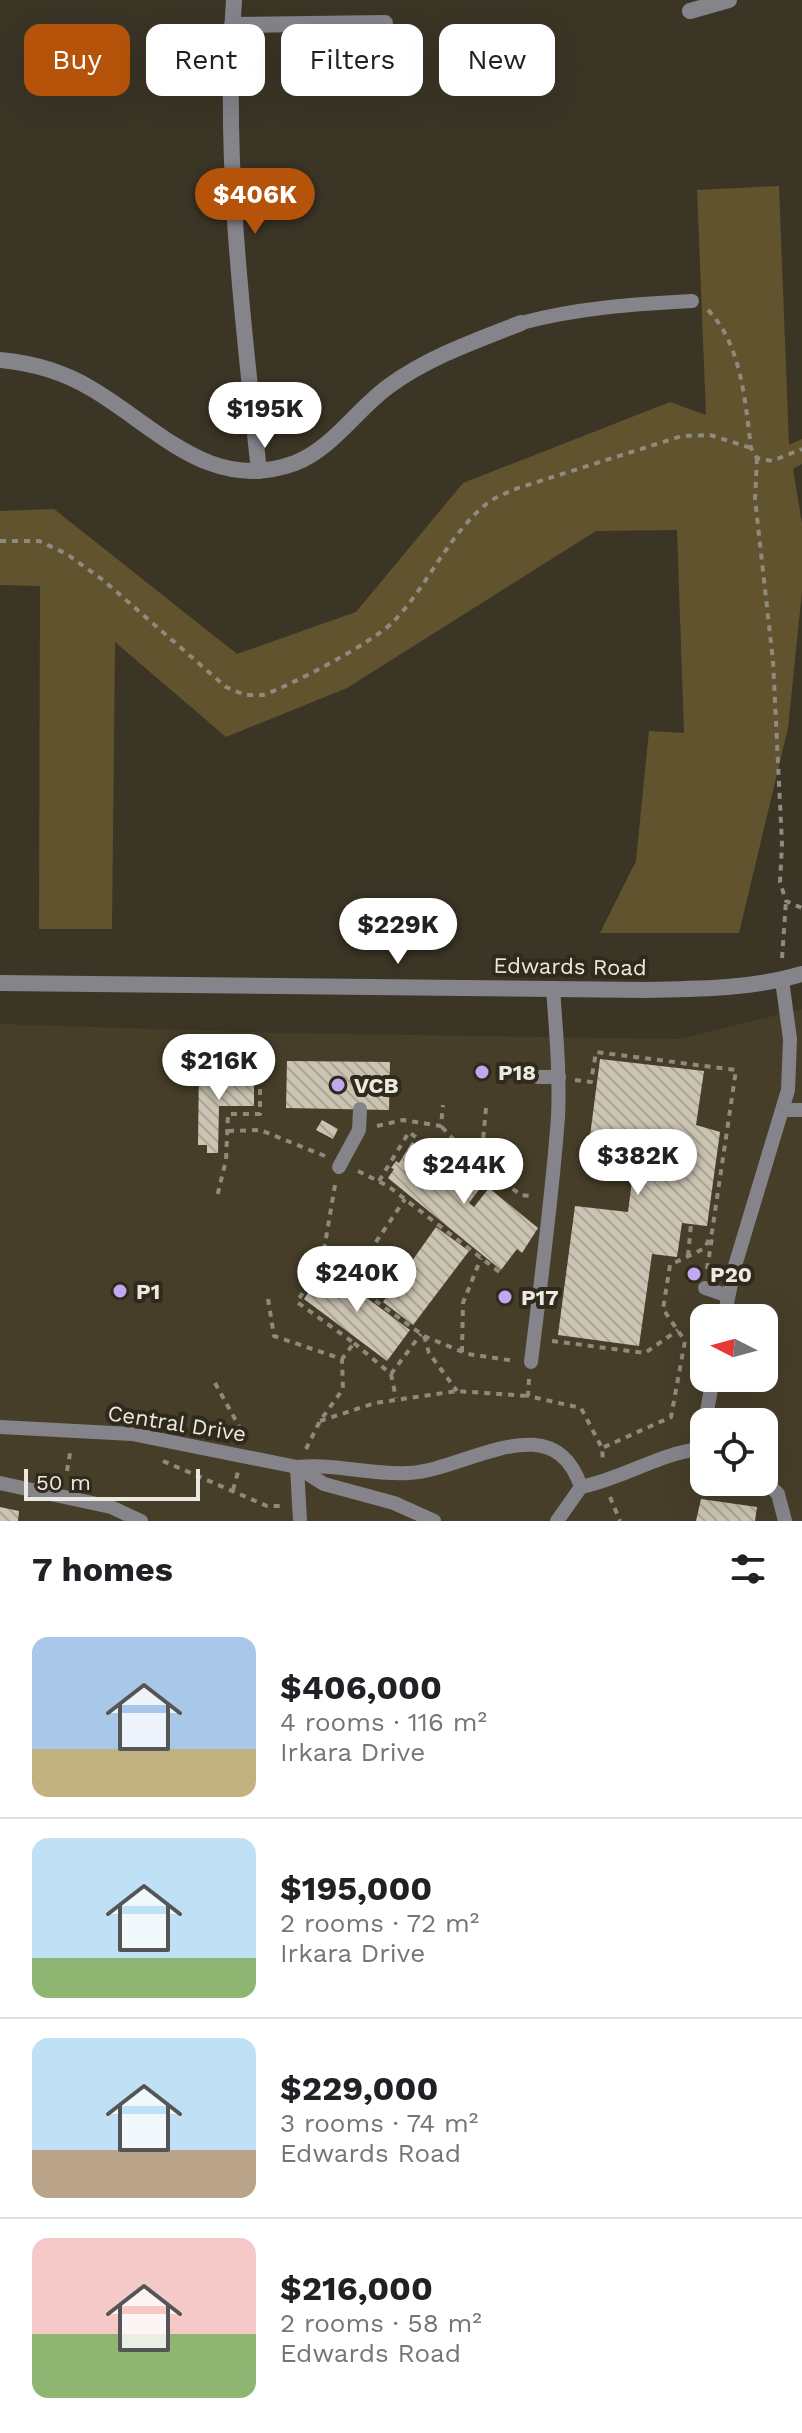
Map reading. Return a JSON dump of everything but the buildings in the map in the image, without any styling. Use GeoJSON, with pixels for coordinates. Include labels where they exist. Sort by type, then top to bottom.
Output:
{"type":"FeatureCollection","features":[{"type":"Feature","properties":{"kind":"street"},"geometry":{"type":"LineString","coordinates":[[232,24],[234,0]]}},
{"type":"Feature","properties":{"kind":"street"},"geometry":{"type":"LineString","coordinates":[[690,11],[729,0]]}},
{"type":"Feature","properties":{"kind":"street"},"geometry":{"type":"LineString","coordinates":[[265,25],[385,23]]}},
{"type":"Feature","properties":{"kind":"street"},"geometry":{"type":"LineString","coordinates":[[232,96],[231,181],[259,471]]}},
{"type":"Feature","properties":{"kind":"street"},"geometry":{"type":"LineString","coordinates":[[0,360],[37,366],[73,378],[202,461],[231,470],[259,471],[304,459],[407,374],[466,344],[521,323]]}},
{"type":"Feature","properties":{"kind":"street","name":"Edwards Road"},"geometry":{"type":"LineString","coordinates":[[0,983],[688,989],[782,971],[802,974]]}},
{"type":"Feature","properties":{"kind":"lane"},"geometry":{"type":"LineString","coordinates":[[521,323],[554,314],[692,301]]}},
{"type":"Feature","properties":{"kind":"lane"},"geometry":{"type":"LineString","coordinates":[[727,1304],[755,1196],[784,1110],[790,1039],[782,971]]}},
{"type":"Feature","properties":{"kind":"lane"},"geometry":{"type":"LineString","coordinates":[[531,1362],[550,1198],[559,1077],[553,988]]}},
{"type":"Feature","properties":{"kind":"lane"},"geometry":{"type":"LineString","coordinates":[[538,1077],[559,1077]]}},
{"type":"Feature","properties":{"kind":"lane"},"geometry":{"type":"LineString","coordinates":[[339,1164],[359,1130],[360,1109]]}},
{"type":"Feature","properties":{"kind":"lane"},"geometry":{"type":"LineString","coordinates":[[784,1110],[802,1110]]}},
{"type":"Feature","properties":{"kind":"lane"},"geometry":{"type":"LineString","coordinates":[[705,1288],[728,1296]]}},
{"type":"Feature","properties":{"kind":"lane","name":"Central Drive"},"geometry":{"type":"LineString","coordinates":[[0,1427],[132,1434],[297,1467],[325,1464],[387,1474],[413,1473],[512,1445],[529,1444],[562,1455],[575,1468],[581,1487]]}},
{"type":"Feature","properties":{"kind":"lane"},"geometry":{"type":"LineString","coordinates":[[557,1521],[581,1487],[604,1483],[690,1450]]}},
{"type":"Feature","properties":{"kind":"lane"},"geometry":{"type":"LineString","coordinates":[[297,1467],[299,1515]]}},
{"type":"Feature","properties":{"kind":"lane","name":"Central Drive"},"geometry":{"type":"LineString","coordinates":[[297,1467],[324,1484],[394,1503],[434,1521]]}},
{"type":"Feature","properties":{"kind":"lane"},"geometry":{"type":"LineString","coordinates":[[0,1483],[111,1507],[141,1521]]}},
{"type":"Feature","properties":{"kind":"lane"},"geometry":{"type":"LineString","coordinates":[[778,1494],[785,1521]]}},
{"type":"Feature","properties":{"kind":"path"},"geometry":{"type":"LineString","coordinates":[[692,301],[703,305],[724,328],[738,371],[751,448],[757,458],[755,499],[773,661],[782,844],[780,882],[786,901],[782,971]]}},
{"type":"Feature","properties":{"kind":"path"},"geometry":{"type":"LineString","coordinates":[[0,541],[39,541],[67,554],[103,580],[226,687],[245,695],[263,695],[384,631],[405,608],[455,539],[485,506],[500,496],[682,436],[710,435],[751,448]]}},
{"type":"Feature","properties":{"kind":"path"},"geometry":{"type":"LineString","coordinates":[[757,458],[772,461],[802,449]]}},
{"type":"Feature","properties":{"kind":"path"},"geometry":{"type":"LineString","coordinates":[[786,901],[802,908]]}},
{"type":"Feature","properties":{"kind":"path"},"geometry":{"type":"LineString","coordinates":[[559,1077],[594,1082],[596,1052],[736,1070],[705,1288]]}},
{"type":"Feature","properties":{"kind":"path"},"geometry":{"type":"LineString","coordinates":[[180,1060],[222,1058],[226,1071],[260,1071],[260,1114],[228,1114],[226,1160],[217,1197]]}},
{"type":"Feature","properties":{"kind":"path"},"geometry":{"type":"LineString","coordinates":[[441,1126],[443,1105]]}},
{"type":"Feature","properties":{"kind":"path"},"geometry":{"type":"LineString","coordinates":[[379,1181],[409,1132],[456,1168],[483,1140],[486,1108]]}},
{"type":"Feature","properties":{"kind":"path"},"geometry":{"type":"LineString","coordinates":[[359,1130],[403,1120],[441,1126],[469,1156],[521,1195],[550,1198]]}},
{"type":"Feature","properties":{"kind":"path"},"geometry":{"type":"LineString","coordinates":[[228,1131],[260,1130],[379,1181],[502,1274]]}},
{"type":"Feature","properties":{"kind":"path"},"geometry":{"type":"LineString","coordinates":[[339,1164],[322,1262],[297,1302],[391,1374],[397,1400]]}},
{"type":"Feature","properties":{"kind":"path"},"geometry":{"type":"LineString","coordinates":[[349,1282],[405,1199]]}},
{"type":"Feature","properties":{"kind":"path"},"geometry":{"type":"LineString","coordinates":[[688,1256],[691,1224]]}},
{"type":"Feature","properties":{"kind":"path"},"geometry":{"type":"LineString","coordinates":[[602,1448],[671,1417],[685,1341],[663,1309],[670,1265],[705,1248],[712,1232]]}},
{"type":"Feature","properties":{"kind":"path"},"geometry":{"type":"LineString","coordinates":[[462,1352],[463,1303],[481,1258]]}},
{"type":"Feature","properties":{"kind":"path"},"geometry":{"type":"LineString","coordinates":[[322,1262],[422,1335],[462,1352],[531,1362],[528,1396]]}},
{"type":"Feature","properties":{"kind":"path"},"geometry":{"type":"LineString","coordinates":[[268,1299],[274,1336],[342,1359]]}},
{"type":"Feature","properties":{"kind":"path"},"geometry":{"type":"LineString","coordinates":[[534,1339],[600,1344],[645,1353],[678,1330]]}},
{"type":"Feature","properties":{"kind":"path"},"geometry":{"type":"LineString","coordinates":[[391,1374],[422,1335]]}},
{"type":"Feature","properties":{"kind":"path"},"geometry":{"type":"LineString","coordinates":[[422,1335],[429,1353],[457,1391]]}},
{"type":"Feature","properties":{"kind":"path"},"geometry":{"type":"LineString","coordinates":[[297,1467],[320,1421],[343,1389],[342,1359],[354,1343]]}},
{"type":"Feature","properties":{"kind":"path"},"geometry":{"type":"LineString","coordinates":[[320,1421],[375,1403],[457,1391],[528,1396],[581,1408],[602,1448],[604,1483],[620,1521]]}},
{"type":"Feature","properties":{"kind":"path"},"geometry":{"type":"LineString","coordinates":[[67,1471],[70,1453]]}},
{"type":"Feature","properties":{"kind":"path"},"geometry":{"type":"LineString","coordinates":[[160,1460],[267,1506],[288,1506],[299,1515]]}},
{"type":"Feature","properties":{"kind":"shaded area"},"geometry":{"type":"Polygon","coordinates":[[[779,186],[789,445],[802,439],[802,464],[793,469],[802,524],[802,591],[788,728],[739,933],[600,933],[636,861],[649,731],[684,733],[677,530],[596,531],[347,688],[226,737],[115,642],[112,929],[39,929],[40,586],[0,585],[0,511],[54,509],[237,654],[356,612],[463,483],[670,402],[706,415],[697,190],[779,186]]]}},
{"type":"Feature","properties":{"kind":"shaded area"},"geometry":{"type":"Polygon","coordinates":[[[802,1009],[802,1521],[0,1521],[0,1024],[283,1033],[679,1039],[802,1009]]]}},
{"type":"Feature","properties":{"kind":"place","name":"P18"},"geometry":{"type":"Point","coordinates":[482,1072]}},
{"type":"Feature","properties":{"kind":"place","name":"VCB"},"geometry":{"type":"Point","coordinates":[338,1085]}},
{"type":"Feature","properties":{"kind":"place","name":"P20"},"geometry":{"type":"Point","coordinates":[694,1274]}},
{"type":"Feature","properties":{"kind":"place","name":"P1"},"geometry":{"type":"Point","coordinates":[120,1291]}},
{"type":"Feature","properties":{"kind":"place","name":"P17"},"geometry":{"type":"Point","coordinates":[505,1297]}}]}
